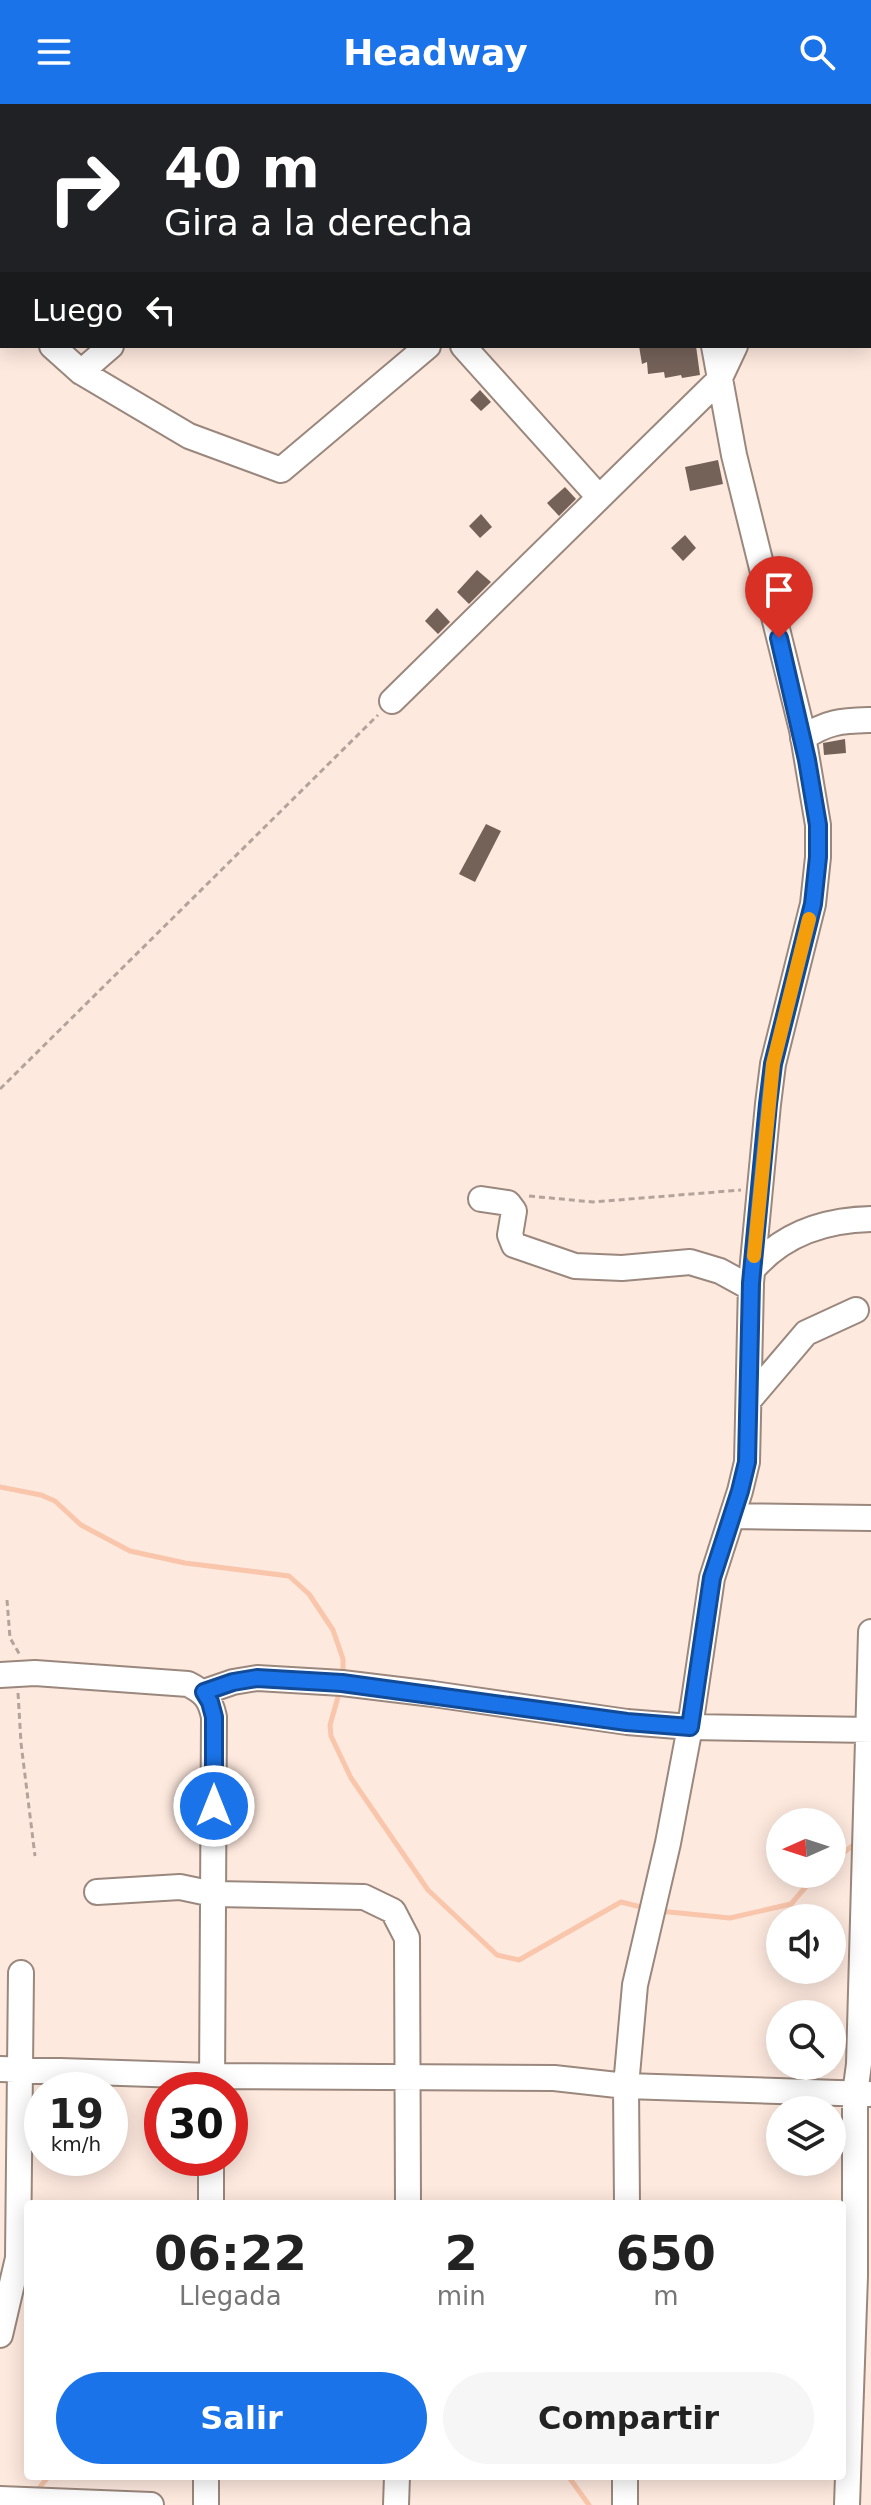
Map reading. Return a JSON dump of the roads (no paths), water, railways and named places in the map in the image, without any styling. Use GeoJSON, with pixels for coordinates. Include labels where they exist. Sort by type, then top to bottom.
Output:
{"type":"FeatureCollection","features":[{"type":"Feature","properties":{"kind":"street"},"geometry":{"type":"LineString","coordinates":[[54,348],[81,372],[189,436],[281,470],[426,348]]}},
{"type":"Feature","properties":{"kind":"street"},"geometry":{"type":"LineString","coordinates":[[81,372],[109,348]]}},
{"type":"Feature","properties":{"kind":"street"},"geometry":{"type":"LineString","coordinates":[[465,348],[598,496]]}},
{"type":"Feature","properties":{"kind":"street"},"geometry":{"type":"LineString","coordinates":[[627,2200],[626,2086],[641,1950],[668,1843],[690,1727],[712,1578],[747,1462],[752,1279],[773,1064],[813,904],[818,857],[818,825],[803,738],[734,455],[714,348]]}},
{"type":"Feature","properties":{"kind":"street"},"geometry":{"type":"LineString","coordinates":[[392,701],[719,380],[734,348]]}},
{"type":"Feature","properties":{"kind":"street"},"geometry":{"type":"LineString","coordinates":[[803,738],[820,727],[836,722],[871,720]]}},
{"type":"Feature","properties":{"kind":"street"},"geometry":{"type":"LineString","coordinates":[[481,1199],[508,1203],[514,1211],[510,1235],[514,1245],[575,1266],[622,1268],[690,1262],[752,1279]]}},
{"type":"Feature","properties":{"kind":"street"},"geometry":{"type":"LineString","coordinates":[[752,1279],[768,1251],[790,1237],[825,1224],[871,1219]]}},
{"type":"Feature","properties":{"kind":"street"},"geometry":{"type":"LineString","coordinates":[[749,1400],[806,1333],[856,1310]]}},
{"type":"Feature","properties":{"kind":"street"},"geometry":{"type":"LineString","coordinates":[[732,1516],[871,1518]]}},
{"type":"Feature","properties":{"kind":"street"},"geometry":{"type":"LineString","coordinates":[[847,2505],[863,2094],[859,2064],[871,1632]]}},
{"type":"Feature","properties":{"kind":"street"},"geometry":{"type":"LineString","coordinates":[[17,1674],[188,1684],[204,1692],[210,1702],[214,1717],[212,2072]]}},
{"type":"Feature","properties":{"kind":"street"},"geometry":{"type":"LineString","coordinates":[[204,1692],[257,1678],[342,1683],[627,1722],[690,1727],[870,1730]]}},
{"type":"Feature","properties":{"kind":"street"},"geometry":{"type":"LineString","coordinates":[[97,1892],[180,1887],[213,1894],[364,1897],[393,1911],[407,1938],[408,2200]]}},
{"type":"Feature","properties":{"kind":"street"},"geometry":{"type":"LineString","coordinates":[[0,2335],[15,2258],[10,2070],[21,1973]]}},
{"type":"Feature","properties":{"kind":"street"},"geometry":{"type":"LineString","coordinates":[[10,2070],[144,2079]]}},
{"type":"Feature","properties":{"kind":"street"},"geometry":{"type":"LineString","coordinates":[[248,2082],[554,2078],[626,2086],[863,2094]]}},
{"type":"Feature","properties":{"kind":"street"},"geometry":{"type":"LineString","coordinates":[[211,2176],[211,2200]]}},
{"type":"Feature","properties":{"kind":"street"},"geometry":{"type":"LineString","coordinates":[[206,2480],[206,2505]]}},
{"type":"Feature","properties":{"kind":"street"},"geometry":{"type":"LineString","coordinates":[[396,2505],[397,2480]]}},
{"type":"Feature","properties":{"kind":"street"},"geometry":{"type":"LineString","coordinates":[[625,2480],[625,2505]]}},
{"type":"Feature","properties":{"kind":"street"},"geometry":{"type":"LineString","coordinates":[[0,2499],[151,2505]]}},
{"type":"Feature","properties":{"kind":"waterway"},"geometry":{"type":"LineString","coordinates":[[0,1487],[55,1501],[81,1525],[130,1551],[185,1563],[289,1576],[309,1594],[333,1630],[343,1659],[343,1676]]}},
{"type":"Feature","properties":{"kind":"waterway"},"geometry":{"type":"LineString","coordinates":[[340,1690],[330,1725],[331,1736],[351,1778],[428,1890],[497,1955],[519,1960],[621,1902],[645,1908]]}},
{"type":"Feature","properties":{"kind":"waterway"},"geometry":{"type":"LineString","coordinates":[[846,1851],[857,1842]]}},
{"type":"Feature","properties":{"kind":"waterway"},"geometry":{"type":"LineString","coordinates":[[659,1911],[730,1918],[791,1904],[805,1888]]}},
{"type":"Feature","properties":{"kind":"waterway"},"geometry":{"type":"LineString","coordinates":[[34,2494],[46,2480]]}},
{"type":"Feature","properties":{"kind":"waterway"},"geometry":{"type":"LineString","coordinates":[[571,2480],[589,2505]]}}]}
